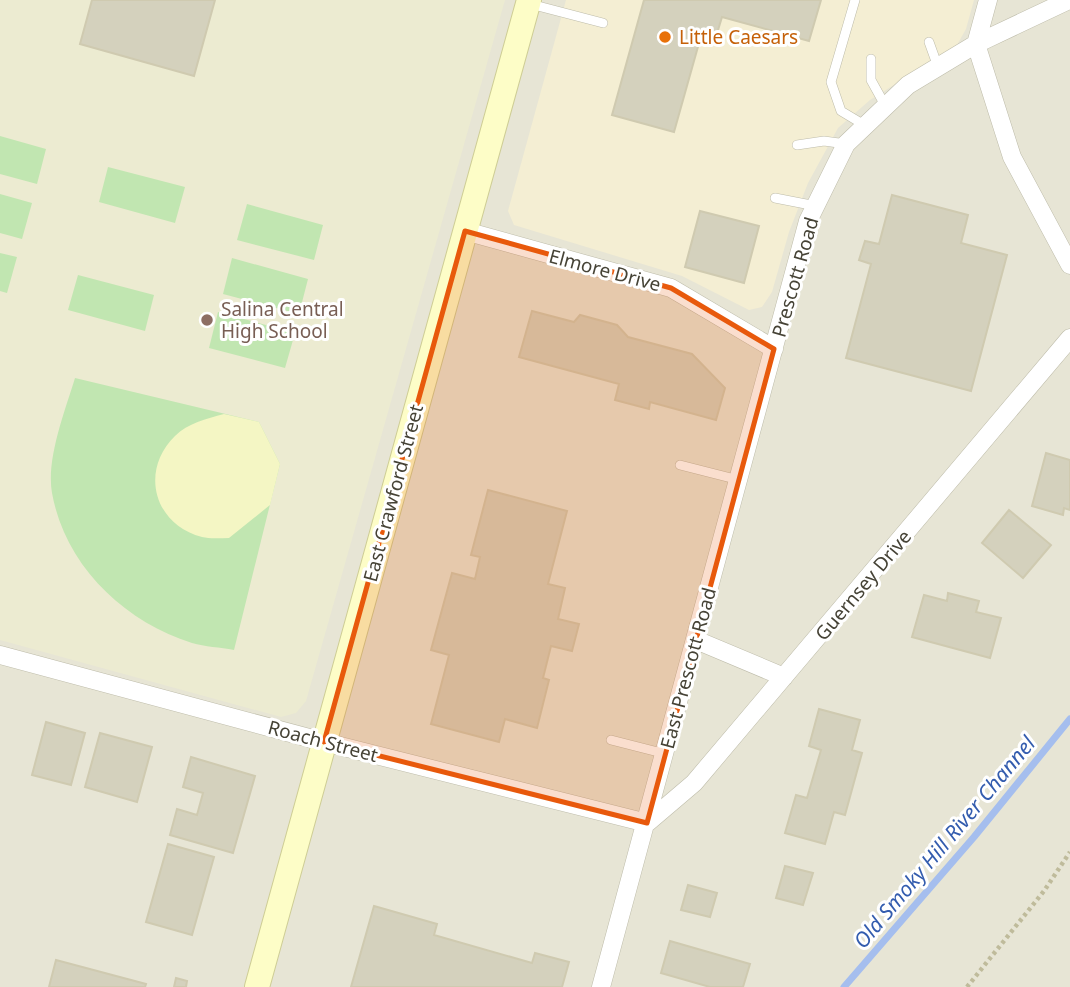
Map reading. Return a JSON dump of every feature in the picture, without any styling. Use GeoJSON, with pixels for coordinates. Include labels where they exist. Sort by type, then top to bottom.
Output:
{"type":"FeatureCollection","features":[{"type":"Feature","properties":{"kind":"main road","name":"East Crawford Street"},"geometry":{"type":"LineString","coordinates":[[257,987],[528,2]]}},
{"type":"Feature","properties":{"kind":"street"},"geometry":{"type":"LineString","coordinates":[[988,0],[976,44],[1012,157],[1070,265]]}},
{"type":"Feature","properties":{"kind":"street","name":"Prescott Road"},"geometry":{"type":"LineString","coordinates":[[774,349],[808,221],[846,144],[908,85],[976,44],[1069,0]]}},
{"type":"Feature","properties":{"kind":"street","name":"Elmore Drive"},"geometry":{"type":"LineString","coordinates":[[465,231],[671,288],[774,349]]}},
{"type":"Feature","properties":{"kind":"street","name":"Guernsey Drive"},"geometry":{"type":"LineString","coordinates":[[648,823],[694,783],[1070,338]]}},
{"type":"Feature","properties":{"kind":"street","name":"East Prescott Road"},"geometry":{"type":"LineString","coordinates":[[601,987],[648,823],[774,349]]}},
{"type":"Feature","properties":{"kind":"street"},"geometry":{"type":"LineString","coordinates":[[696,640],[784,677]]}},
{"type":"Feature","properties":{"kind":"street","name":"Roach Street"},"geometry":{"type":"LineString","coordinates":[[0,654],[324,742],[648,823]]}},
{"type":"Feature","properties":{"kind":"lane"},"geometry":{"type":"LineString","coordinates":[[855,0],[831,82],[841,111],[866,126]]}},
{"type":"Feature","properties":{"kind":"lane"},"geometry":{"type":"LineString","coordinates":[[528,2],[603,23]]}},
{"type":"Feature","properties":{"kind":"lane"},"geometry":{"type":"LineString","coordinates":[[929,41],[938,67]]}},
{"type":"Feature","properties":{"kind":"lane"},"geometry":{"type":"LineString","coordinates":[[872,59],[871,80],[886,107]]}},
{"type":"Feature","properties":{"kind":"lane"},"geometry":{"type":"LineString","coordinates":[[797,145],[824,141],[846,144]]}},
{"type":"Feature","properties":{"kind":"lane"},"geometry":{"type":"LineString","coordinates":[[775,198],[816,206]]}},
{"type":"Feature","properties":{"kind":"lane"},"geometry":{"type":"LineString","coordinates":[[680,465],[739,480]]}},
{"type":"Feature","properties":{"kind":"lane"},"geometry":{"type":"LineString","coordinates":[[611,740],[666,754]]}},
{"type":"Feature","properties":{"kind":"path"},"geometry":{"type":"LineString","coordinates":[[967,987],[1044,891],[1070,852]]}},
{"type":"Feature","properties":{"kind":"highlighted area"},"geometry":{"type":"Polygon","coordinates":[[[465,231],[671,288],[774,349],[647,823],[324,742],[465,231]]]}},
{"type":"Feature","properties":{"kind":"shaded area"},"geometry":{"type":"Polygon","coordinates":[[[0,0],[1070,0],[1070,987],[0,987],[0,0]]]}},
{"type":"Feature","properties":{"kind":"shaded area","name":"Salina Central High School"},"geometry":{"type":"Polygon","coordinates":[[[0,0],[505,0],[306,701],[296,713],[281,717],[0,640],[0,0]]]}},
{"type":"Feature","properties":{"kind":"shaded area"},"geometry":{"type":"Polygon","coordinates":[[[566,0],[974,0],[966,29],[957,45],[870,100],[838,128],[808,183],[789,232],[772,292],[762,307],[749,310],[682,276],[514,225],[508,211],[566,0]]]}},
{"type":"Feature","properties":{"kind":"shaded area"},"geometry":{"type":"Polygon","coordinates":[[[0,136],[46,149],[37,184],[0,174],[0,136]]]}},
{"type":"Feature","properties":{"kind":"shaded area"},"geometry":{"type":"Polygon","coordinates":[[[108,167],[185,187],[175,223],[99,202],[108,167]]]}},
{"type":"Feature","properties":{"kind":"shaded area"},"geometry":{"type":"Polygon","coordinates":[[[0,194],[32,203],[22,239],[0,233],[0,194]]]}},
{"type":"Feature","properties":{"kind":"shaded area"},"geometry":{"type":"Polygon","coordinates":[[[247,204],[323,225],[314,260],[237,240],[247,204]]]}},
{"type":"Feature","properties":{"kind":"shaded area"},"geometry":{"type":"Polygon","coordinates":[[[0,253],[17,257],[7,293],[0,291],[0,253]]]}},
{"type":"Feature","properties":{"kind":"shaded area"},"geometry":{"type":"Polygon","coordinates":[[[232,258],[308,279],[299,314],[223,294],[232,258]]]}},
{"type":"Feature","properties":{"kind":"shaded area"},"geometry":{"type":"Polygon","coordinates":[[[78,275],[154,295],[145,331],[68,310],[78,275]]]}},
{"type":"Feature","properties":{"kind":"shaded area"},"geometry":{"type":"Polygon","coordinates":[[[218,312],[295,333],[285,368],[209,348],[218,312]]]}},
{"type":"Feature","properties":{"kind":"shaded area"},"geometry":{"type":"Polygon","coordinates":[[[75,378],[259,422],[280,464],[234,650],[192,643],[143,620],[101,587],[70,544],[59,519],[51,480],[54,450],[75,378]]]}},
{"type":"Feature","properties":{"kind":"sand"},"geometry":{"type":"Polygon","coordinates":[[[224,414],[259,422],[280,464],[270,505],[229,538],[205,538],[172,521],[157,494],[155,479],[164,450],[175,436],[198,422],[224,414]]]}},
{"type":"Feature","properties":{"kind":"building"},"geometry":{"type":"Polygon","coordinates":[[[92,0],[215,0],[194,76],[80,44],[92,0]]]}},
{"type":"Feature","properties":{"kind":"building"},"geometry":{"type":"Polygon","coordinates":[[[644,0],[821,0],[809,41],[722,17],[715,40],[701,36],[674,132],[612,115],[644,0]]]}},
{"type":"Feature","properties":{"kind":"building"},"geometry":{"type":"Polygon","coordinates":[[[892,195],[968,215],[961,243],[1007,255],[971,391],[846,358],[871,264],[859,260],[865,241],[879,244],[892,195]]]}},
{"type":"Feature","properties":{"kind":"building"},"geometry":{"type":"Polygon","coordinates":[[[700,211],[759,226],[744,283],[685,267],[700,211]]]}},
{"type":"Feature","properties":{"kind":"building"},"geometry":{"type":"Polygon","coordinates":[[[532,311],[574,322],[580,315],[617,325],[628,337],[692,354],[725,388],[716,420],[650,402],[649,409],[615,400],[619,384],[519,357],[532,311]]]}},
{"type":"Feature","properties":{"kind":"building"},"geometry":{"type":"Polygon","coordinates":[[[1046,453],[1070,460],[1070,510],[1064,508],[1063,515],[1032,506],[1046,453]]]}},
{"type":"Feature","properties":{"kind":"building"},"geometry":{"type":"Polygon","coordinates":[[[488,490],[567,511],[548,584],[565,588],[558,619],[579,624],[572,651],[551,646],[543,678],[549,680],[537,728],[505,719],[499,742],[431,724],[449,655],[431,650],[452,573],[475,579],[480,557],[471,555],[488,490]]]}},
{"type":"Feature","properties":{"kind":"building"},"geometry":{"type":"Polygon","coordinates":[[[1009,510],[1051,545],[1023,578],[982,543],[1009,510]]]}},
{"type":"Feature","properties":{"kind":"building"},"geometry":{"type":"Polygon","coordinates":[[[948,593],[979,601],[976,612],[1001,618],[990,658],[912,637],[924,595],[947,601],[948,593]]]}},
{"type":"Feature","properties":{"kind":"building"},"geometry":{"type":"Polygon","coordinates":[[[819,709],[860,720],[852,750],[862,753],[845,815],[834,812],[825,844],[785,833],[796,795],[807,798],[821,750],[809,746],[819,709]]]}},
{"type":"Feature","properties":{"kind":"building"},"geometry":{"type":"Polygon","coordinates":[[[46,722],[85,733],[71,785],[32,775],[46,722]]]}},
{"type":"Feature","properties":{"kind":"building"},"geometry":{"type":"Polygon","coordinates":[[[100,733],[152,747],[137,802],[85,787],[100,733]]]}},
{"type":"Feature","properties":{"kind":"building"},"geometry":{"type":"Polygon","coordinates":[[[191,757],[255,776],[233,853],[170,835],[177,809],[197,815],[203,793],[183,787],[191,757]]]}},
{"type":"Feature","properties":{"kind":"building"},"geometry":{"type":"Polygon","coordinates":[[[168,844],[214,857],[192,935],[146,922],[168,844]]]}},
{"type":"Feature","properties":{"kind":"building"},"geometry":{"type":"Polygon","coordinates":[[[785,866],[813,873],[803,905],[776,898],[785,866]]]}},
{"type":"Feature","properties":{"kind":"building"},"geometry":{"type":"Polygon","coordinates":[[[688,885],[717,893],[710,917],[681,910],[688,885]]]}},
{"type":"Feature","properties":{"kind":"building"},"geometry":{"type":"Polygon","coordinates":[[[374,906],[437,924],[434,935],[532,963],[535,953],[569,962],[562,987],[351,987],[374,906]]]}},
{"type":"Feature","properties":{"kind":"building"},"geometry":{"type":"Polygon","coordinates":[[[670,941],[750,964],[743,987],[710,987],[661,973],[670,941]]]}},
{"type":"Feature","properties":{"kind":"building"},"geometry":{"type":"Polygon","coordinates":[[[56,960],[146,984],[145,987],[49,987],[56,960]]]}},
{"type":"Feature","properties":{"kind":"building"},"geometry":{"type":"Polygon","coordinates":[[[176,978],[187,981],[186,987],[174,987],[176,978]]]}},
{"type":"Feature","properties":{"kind":"waterway","name":"Old Smoky Hill River Channel"},"geometry":{"type":"LineString","coordinates":[[844,987],[974,837],[1070,719]]}},
{"type":"Feature","properties":{"kind":"place","name":"Little Caesars"},"geometry":{"type":"Point","coordinates":[665,37]}},
{"type":"Feature","properties":{"kind":"place","name":"Salina Central High School"},"geometry":{"type":"Point","coordinates":[207,320]}}]}
